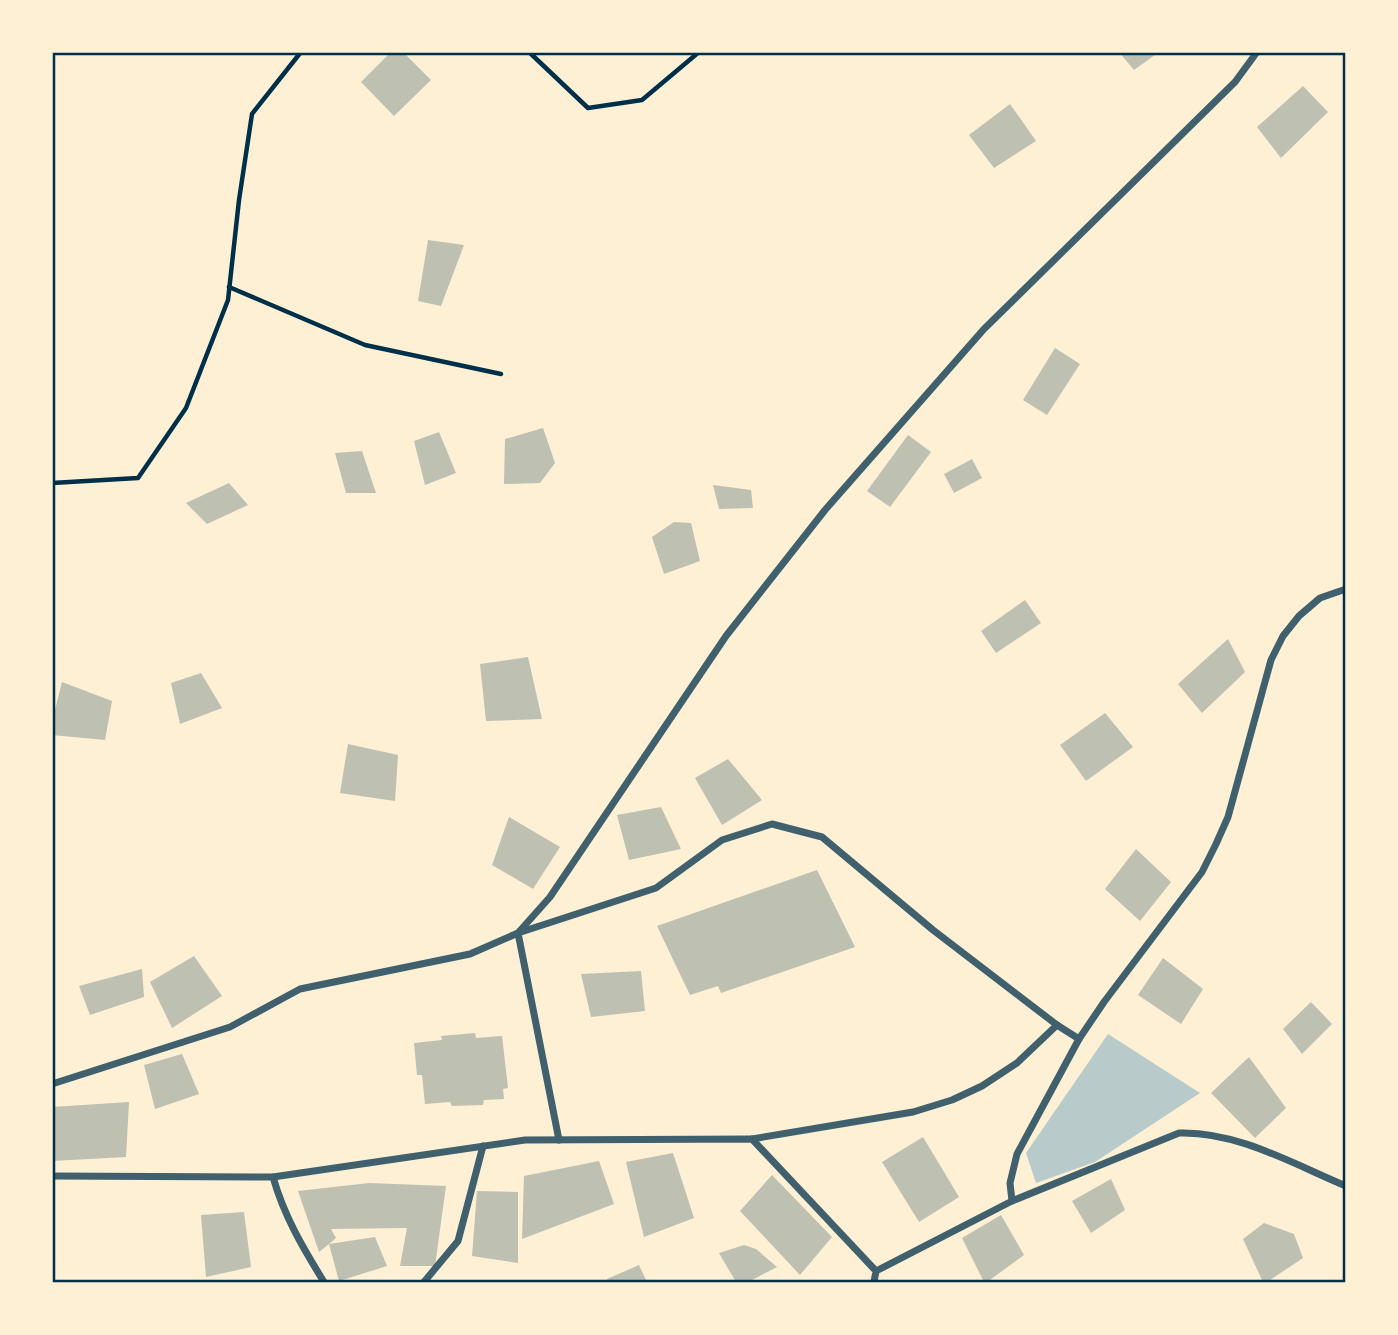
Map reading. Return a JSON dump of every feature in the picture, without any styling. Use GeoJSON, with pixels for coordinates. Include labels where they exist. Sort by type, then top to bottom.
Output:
{"type":"FeatureCollection","features":[{"type":"Feature","properties":{"kind":"street"},"geometry":{"type":"LineString","coordinates":[[518,933],[550,897],[726,636],[825,510],[984,329],[1235,82],[1257,52]]}},
{"type":"Feature","properties":{"kind":"street"},"geometry":{"type":"LineString","coordinates":[[1012,1201],[1010,1182],[1017,1154],[1079,1039],[1202,872],[1216,845],[1228,817],[1271,660],[1283,636],[1299,616],[1320,598],[1346,589]]}},
{"type":"Feature","properties":{"kind":"street"},"geometry":{"type":"LineString","coordinates":[[52,1084],[230,1027],[300,989],[470,954],[518,933],[656,888],[722,840],[772,824],[822,837],[933,930],[1079,1039]]}},
{"type":"Feature","properties":{"kind":"street"},"geometry":{"type":"LineString","coordinates":[[518,933],[559,1140]]}},
{"type":"Feature","properties":{"kind":"street"},"geometry":{"type":"LineString","coordinates":[[52,1176],[273,1177],[525,1140],[752,1139],[913,1112],[953,1100],[982,1086],[1017,1063],[1057,1025]]}},
{"type":"Feature","properties":{"kind":"street"},"geometry":{"type":"LineString","coordinates":[[876,1271],[1012,1201],[1179,1133],[1198,1133],[1236,1140],[1346,1186]]}},
{"type":"Feature","properties":{"kind":"street"},"geometry":{"type":"LineString","coordinates":[[752,1139],[876,1271]]}},
{"type":"Feature","properties":{"kind":"street"},"geometry":{"type":"LineString","coordinates":[[424,1283],[458,1241],[482,1146]]}},
{"type":"Feature","properties":{"kind":"street"},"geometry":{"type":"LineString","coordinates":[[273,1177],[292,1229],[324,1283]]}},
{"type":"Feature","properties":{"kind":"street"},"geometry":{"type":"LineString","coordinates":[[874,1283],[876,1271]]}},
{"type":"Feature","properties":{"kind":"path"},"geometry":{"type":"LineString","coordinates":[[52,483],[138,478],[186,408],[228,300],[252,114],[301,52]]}},
{"type":"Feature","properties":{"kind":"path"},"geometry":{"type":"LineString","coordinates":[[528,52],[588,108],[642,100],[699,52]]}},
{"type":"Feature","properties":{"kind":"path"},"geometry":{"type":"LineString","coordinates":[[229,288],[365,345],[501,374]]}},
{"type":"Feature","properties":{"kind":"shaded area"},"geometry":{"type":"Polygon","coordinates":[[[1108,1034],[1200,1093],[1095,1162],[1036,1183],[1026,1153],[1108,1034]]]}},
{"type":"Feature","properties":{"kind":"building"},"geometry":{"type":"Polygon","coordinates":[[[391,52],[403,52],[431,80],[394,116],[361,82],[391,52]]]}},
{"type":"Feature","properties":{"kind":"building"},"geometry":{"type":"Polygon","coordinates":[[[1119,52],[1159,52],[1134,70],[1119,52]]]}},
{"type":"Feature","properties":{"kind":"building"},"geometry":{"type":"Polygon","coordinates":[[[1303,86],[1328,112],[1281,158],[1257,127],[1303,86]]]}},
{"type":"Feature","properties":{"kind":"building"},"geometry":{"type":"Polygon","coordinates":[[[1010,104],[1036,141],[994,168],[969,135],[1010,104]]]}},
{"type":"Feature","properties":{"kind":"building"},"geometry":{"type":"Polygon","coordinates":[[[428,240],[464,245],[441,306],[418,301],[428,240]]]}},
{"type":"Feature","properties":{"kind":"building"},"geometry":{"type":"Polygon","coordinates":[[[1055,348],[1080,364],[1047,415],[1023,400],[1055,348]]]}},
{"type":"Feature","properties":{"kind":"building"},"geometry":{"type":"Polygon","coordinates":[[[543,428],[555,463],[540,483],[504,484],[505,439],[543,428]]]}},
{"type":"Feature","properties":{"kind":"building"},"geometry":{"type":"Polygon","coordinates":[[[439,432],[456,473],[425,485],[414,441],[439,432]]]}},
{"type":"Feature","properties":{"kind":"building"},"geometry":{"type":"Polygon","coordinates":[[[908,435],[931,452],[890,507],[867,491],[908,435]]]}},
{"type":"Feature","properties":{"kind":"building"},"geometry":{"type":"Polygon","coordinates":[[[362,451],[376,493],[346,493],[335,453],[362,451]]]}},
{"type":"Feature","properties":{"kind":"building"},"geometry":{"type":"Polygon","coordinates":[[[972,459],[982,478],[954,493],[944,474],[972,459]]]}},
{"type":"Feature","properties":{"kind":"building"},"geometry":{"type":"Polygon","coordinates":[[[229,483],[248,505],[207,524],[186,503],[229,483]]]}},
{"type":"Feature","properties":{"kind":"building"},"geometry":{"type":"Polygon","coordinates":[[[713,485],[751,490],[753,508],[719,509],[713,485]]]}},
{"type":"Feature","properties":{"kind":"building"},"geometry":{"type":"Polygon","coordinates":[[[674,522],[691,523],[700,561],[664,574],[652,537],[674,522]]]}},
{"type":"Feature","properties":{"kind":"building"},"geometry":{"type":"Polygon","coordinates":[[[1025,600],[1041,623],[996,653],[981,631],[1025,600]]]}},
{"type":"Feature","properties":{"kind":"building"},"geometry":{"type":"Polygon","coordinates":[[[1228,639],[1245,672],[1202,713],[1178,684],[1228,639]]]}},
{"type":"Feature","properties":{"kind":"building"},"geometry":{"type":"Polygon","coordinates":[[[528,657],[542,719],[486,721],[480,664],[528,657]]]}},
{"type":"Feature","properties":{"kind":"building"},"geometry":{"type":"Polygon","coordinates":[[[201,673],[222,708],[180,724],[171,683],[201,673]]]}},
{"type":"Feature","properties":{"kind":"building"},"geometry":{"type":"Polygon","coordinates":[[[62,682],[112,701],[105,740],[52,735],[52,722],[62,682]]]}},
{"type":"Feature","properties":{"kind":"building"},"geometry":{"type":"Polygon","coordinates":[[[1105,713],[1133,747],[1086,781],[1060,745],[1105,713]]]}},
{"type":"Feature","properties":{"kind":"building"},"geometry":{"type":"Polygon","coordinates":[[[348,744],[398,755],[395,801],[340,793],[348,744]]]}},
{"type":"Feature","properties":{"kind":"building"},"geometry":{"type":"Polygon","coordinates":[[[728,759],[762,800],[722,825],[695,778],[728,759]]]}},
{"type":"Feature","properties":{"kind":"building"},"geometry":{"type":"Polygon","coordinates":[[[661,807],[681,849],[629,860],[617,815],[661,807]]]}},
{"type":"Feature","properties":{"kind":"building"},"geometry":{"type":"Polygon","coordinates":[[[509,817],[560,847],[533,889],[492,865],[509,817]]]}},
{"type":"Feature","properties":{"kind":"building"},"geometry":{"type":"Polygon","coordinates":[[[1136,849],[1171,882],[1140,921],[1105,889],[1136,849]]]}},
{"type":"Feature","properties":{"kind":"building"},"geometry":{"type":"Polygon","coordinates":[[[817,870],[855,947],[721,993],[718,986],[690,995],[657,926],[817,870]]]}},
{"type":"Feature","properties":{"kind":"building"},"geometry":{"type":"Polygon","coordinates":[[[194,956],[222,996],[172,1028],[150,982],[194,956]]]}},
{"type":"Feature","properties":{"kind":"building"},"geometry":{"type":"Polygon","coordinates":[[[1163,958],[1203,989],[1181,1024],[1138,995],[1163,958]]]}},
{"type":"Feature","properties":{"kind":"building"},"geometry":{"type":"Polygon","coordinates":[[[142,969],[144,997],[90,1015],[79,986],[142,969]]]}},
{"type":"Feature","properties":{"kind":"building"},"geometry":{"type":"Polygon","coordinates":[[[641,971],[645,1011],[591,1017],[581,974],[641,971]]]}},
{"type":"Feature","properties":{"kind":"building"},"geometry":{"type":"Polygon","coordinates":[[[1311,1002],[1332,1024],[1302,1054],[1283,1029],[1311,1002]]]}},
{"type":"Feature","properties":{"kind":"building"},"geometry":{"type":"Polygon","coordinates":[[[475,1033],[476,1038],[502,1036],[508,1088],[503,1089],[504,1099],[484,1100],[483,1105],[452,1106],[450,1102],[425,1104],[422,1075],[417,1075],[414,1043],[442,1040],[441,1036],[475,1033]]]}},
{"type":"Feature","properties":{"kind":"building"},"geometry":{"type":"Polygon","coordinates":[[[182,1054],[199,1094],[155,1109],[144,1065],[182,1054]]]}},
{"type":"Feature","properties":{"kind":"building"},"geometry":{"type":"Polygon","coordinates":[[[1249,1057],[1286,1108],[1255,1138],[1211,1093],[1249,1057]]]}},
{"type":"Feature","properties":{"kind":"building"},"geometry":{"type":"Polygon","coordinates":[[[129,1102],[126,1157],[52,1161],[52,1107],[129,1102]]]}},
{"type":"Feature","properties":{"kind":"building"},"geometry":{"type":"Polygon","coordinates":[[[923,1137],[959,1197],[919,1222],[882,1162],[923,1137]]]}},
{"type":"Feature","properties":{"kind":"building"},"geometry":{"type":"Polygon","coordinates":[[[673,1153],[694,1218],[644,1237],[626,1162],[673,1153]]]}},
{"type":"Feature","properties":{"kind":"building"},"geometry":{"type":"Polygon","coordinates":[[[599,1161],[614,1204],[522,1239],[524,1176],[599,1161]]]}},
{"type":"Feature","properties":{"kind":"building"},"geometry":{"type":"Polygon","coordinates":[[[772,1175],[832,1237],[800,1275],[740,1211],[772,1175]]]}},
{"type":"Feature","properties":{"kind":"building"},"geometry":{"type":"Polygon","coordinates":[[[1111,1179],[1125,1210],[1091,1233],[1072,1201],[1111,1179]]]}},
{"type":"Feature","properties":{"kind":"building"},"geometry":{"type":"Polygon","coordinates":[[[369,1183],[446,1186],[435,1266],[400,1266],[407,1228],[331,1229],[336,1238],[319,1252],[298,1191],[369,1183]]]}},
{"type":"Feature","properties":{"kind":"building"},"geometry":{"type":"Polygon","coordinates":[[[477,1191],[518,1192],[518,1263],[472,1256],[477,1191]]]}},
{"type":"Feature","properties":{"kind":"building"},"geometry":{"type":"Polygon","coordinates":[[[244,1212],[251,1267],[206,1277],[201,1215],[244,1212]]]}},
{"type":"Feature","properties":{"kind":"building"},"geometry":{"type":"Polygon","coordinates":[[[1001,1215],[1024,1255],[984,1282],[962,1238],[1001,1215]]]}},
{"type":"Feature","properties":{"kind":"building"},"geometry":{"type":"Polygon","coordinates":[[[1264,1223],[1294,1234],[1303,1258],[1267,1282],[1263,1282],[1243,1239],[1264,1223]]]}},
{"type":"Feature","properties":{"kind":"building"},"geometry":{"type":"Polygon","coordinates":[[[375,1237],[387,1266],[339,1281],[329,1244],[375,1237]]]}},
{"type":"Feature","properties":{"kind":"building"},"geometry":{"type":"Polygon","coordinates":[[[744,1245],[756,1249],[777,1267],[748,1282],[736,1282],[719,1253],[744,1245]]]}},
{"type":"Feature","properties":{"kind":"building"},"geometry":{"type":"Polygon","coordinates":[[[639,1265],[647,1282],[608,1282],[607,1279],[639,1265]]]}}]}
